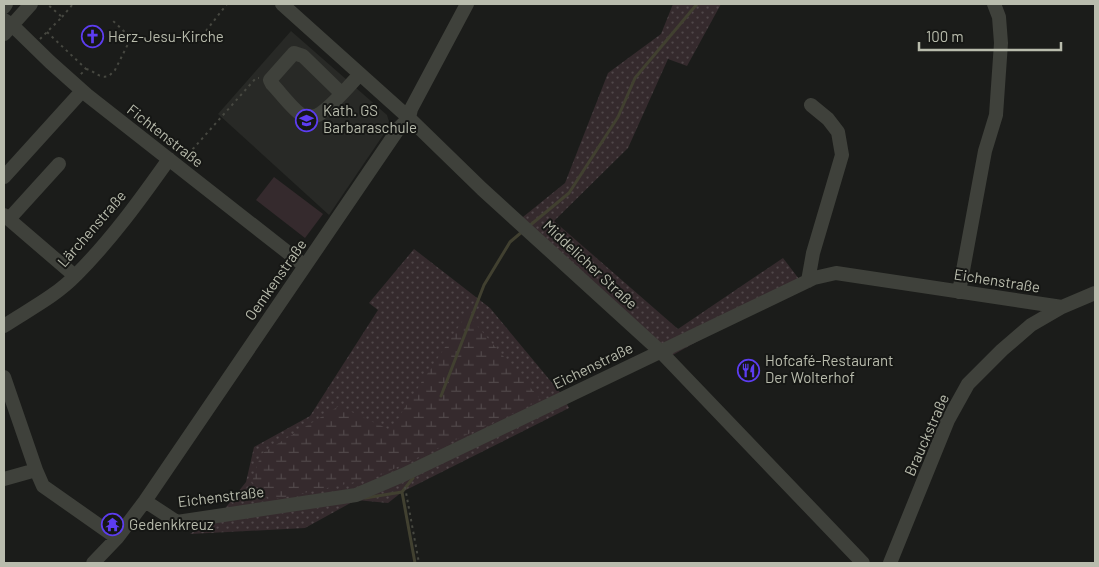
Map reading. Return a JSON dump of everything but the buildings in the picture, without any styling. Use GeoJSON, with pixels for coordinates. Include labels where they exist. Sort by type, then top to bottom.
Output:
{"type":"FeatureCollection","features":[{"type":"Feature","properties":{"kind":"street"},"geometry":{"type":"LineString","coordinates":[[6,26],[31,4]]}},
{"type":"Feature","properties":{"kind":"street","name":"Middelicher Straße"},"geometry":{"type":"LineString","coordinates":[[282,4],[409,118],[482,189],[660,351],[863,563]]}},
{"type":"Feature","properties":{"kind":"street","name":"Oemkenstraße"},"geometry":{"type":"LineString","coordinates":[[93,563],[116,538],[145,501],[399,128],[409,118],[411,109],[467,4]]}},
{"type":"Feature","properties":{"kind":"street"},"geometry":{"type":"LineString","coordinates":[[958,292],[985,151],[996,116],[1001,43],[994,4]]}},
{"type":"Feature","properties":{"kind":"street","name":"Fichtenstraße"},"geometry":{"type":"LineString","coordinates":[[6,26],[33,46],[122,124],[306,266]]}},
{"type":"Feature","properties":{"kind":"street"},"geometry":{"type":"LineString","coordinates":[[341,93],[303,56],[294,53],[270,80],[301,114],[308,117],[321,113],[341,93],[360,74]]}},
{"type":"Feature","properties":{"kind":"street"},"geometry":{"type":"LineString","coordinates":[[4,177],[78,87]]}},
{"type":"Feature","properties":{"kind":"street"},"geometry":{"type":"LineString","coordinates":[[808,281],[813,253],[842,155],[838,132],[828,118],[811,105]]}},
{"type":"Feature","properties":{"kind":"street","name":"Lärchenstraße"},"geometry":{"type":"LineString","coordinates":[[4,326],[41,302],[75,276],[174,163]]}},
{"type":"Feature","properties":{"kind":"street"},"geometry":{"type":"LineString","coordinates":[[58,164],[7,217],[75,276]]}},
{"type":"Feature","properties":{"kind":"street","name":"Eichenstraße"},"geometry":{"type":"LineString","coordinates":[[145,501],[177,522],[356,495],[403,475],[808,281],[836,273],[1062,307]]}},
{"type":"Feature","properties":{"kind":"street","name":"Brauckstraße"},"geometry":{"type":"LineString","coordinates":[[890,563],[948,420],[968,384],[1002,350],[1031,325],[1062,307],[1095,293]]}},
{"type":"Feature","properties":{"kind":"street"},"geometry":{"type":"LineString","coordinates":[[4,377],[43,486],[116,538]]}},
{"type":"Feature","properties":{"kind":"street"},"geometry":{"type":"LineString","coordinates":[[4,479],[36,470]]}},
{"type":"Feature","properties":{"kind":"path"},"geometry":{"type":"LineString","coordinates":[[47,4],[62,17]]}},
{"type":"Feature","properties":{"kind":"path"},"geometry":{"type":"LineString","coordinates":[[33,46],[73,4]]}},
{"type":"Feature","properties":{"kind":"path"},"geometry":{"type":"LineString","coordinates":[[198,41],[228,4]]}},
{"type":"Feature","properties":{"kind":"path"},"geometry":{"type":"LineString","coordinates":[[47,32],[86,69],[104,77],[112,74],[132,38],[111,18]]}},
{"type":"Feature","properties":{"kind":"path"},"geometry":{"type":"LineString","coordinates":[[78,87],[86,69]]}},
{"type":"Feature","properties":{"kind":"path"},"geometry":{"type":"LineString","coordinates":[[174,163],[256,78],[270,80]]}},
{"type":"Feature","properties":{"kind":"path"},"geometry":{"type":"LineString","coordinates":[[403,475],[419,563]]}},
{"type":"Feature","properties":{"kind":"shaded area","name":"Kath. GS Barbaraschule"},"geometry":{"type":"Polygon","coordinates":[[[291,31],[387,115],[390,125],[329,215],[218,114],[291,31]]]}},
{"type":"Feature","properties":{"kind":"green space"},"geometry":{"type":"Polygon","coordinates":[[[673,4],[721,4],[687,66],[668,59],[628,148],[554,221],[678,329],[783,258],[802,283],[671,356],[518,221],[565,183],[608,73],[661,34],[673,4]]]}},
{"type":"Feature","properties":{"kind":"green space"},"geometry":{"type":"Polygon","coordinates":[[[274,177],[323,214],[305,238],[256,200],[274,177]]]}},
{"type":"Feature","properties":{"kind":"green space"},"geometry":{"type":"Polygon","coordinates":[[[414,249],[490,308],[563,396],[569,408],[402,492],[388,503],[356,500],[305,528],[190,534],[223,511],[246,482],[254,447],[310,416],[378,310],[369,303],[414,249]]]}},
{"type":"Feature","properties":{"kind":"green space"},"geometry":{"type":"Polygon","coordinates":[[[467,314],[541,400],[374,478],[271,500],[252,482],[261,454],[339,406],[390,430],[467,314]]]}},
{"type":"Feature","properties":{"kind":"waterway"},"geometry":{"type":"LineString","coordinates":[[528,227],[569,193],[618,117],[635,78],[697,4]]}},
{"type":"Feature","properties":{"kind":"waterway"},"geometry":{"type":"LineString","coordinates":[[441,396],[484,285],[510,242],[523,231]]}},
{"type":"Feature","properties":{"kind":"waterway"},"geometry":{"type":"LineString","coordinates":[[365,498],[402,492],[413,478]]}},
{"type":"Feature","properties":{"kind":"waterway"},"geometry":{"type":"LineString","coordinates":[[402,492],[415,563]]}},
{"type":"Feature","properties":{"kind":"place","name":"Herz-Jesu-Kirche"},"geometry":{"type":"Point","coordinates":[92,37]}},
{"type":"Feature","properties":{"kind":"place","name":"Kath. GS Barbaraschule"},"geometry":{"type":"Point","coordinates":[307,120]}},
{"type":"Feature","properties":{"kind":"place","name":"Hofcafé-Restaurant Der Wolterhof"},"geometry":{"type":"Point","coordinates":[749,370]}},
{"type":"Feature","properties":{"kind":"place","name":"Gedenkkreuz"},"geometry":{"type":"Point","coordinates":[113,525]}}]}
